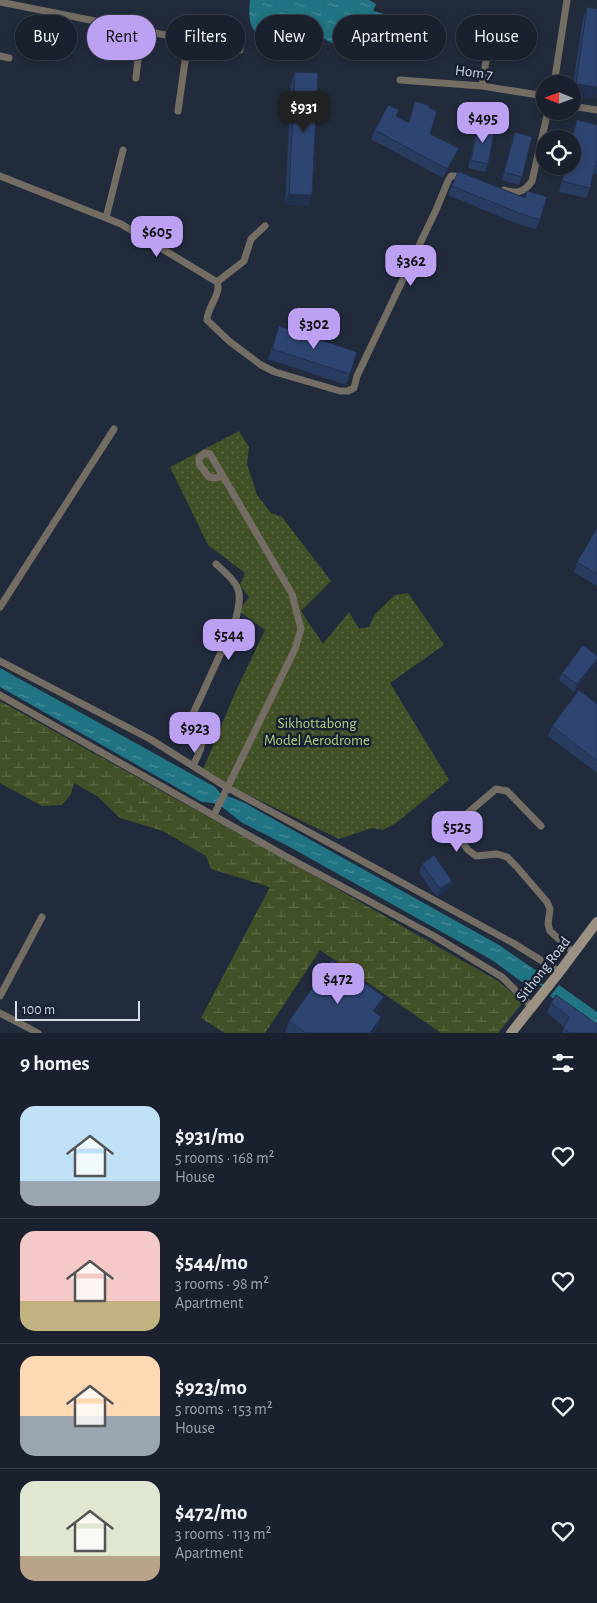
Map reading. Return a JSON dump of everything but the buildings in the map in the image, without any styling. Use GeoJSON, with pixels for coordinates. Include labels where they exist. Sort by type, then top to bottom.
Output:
{"type":"FeatureCollection","features":[{"type":"Feature","properties":{"kind":"main road","name":"Sithong Road"},"geometry":{"type":"LineString","coordinates":[[511,1033],[597,922]]}},
{"type":"Feature","properties":{"kind":"street"},"geometry":{"type":"LineString","coordinates":[[555,75],[567,0]]}},
{"type":"Feature","properties":{"kind":"street"},"geometry":{"type":"LineString","coordinates":[[0,2],[87,20]]}},
{"type":"Feature","properties":{"kind":"street"},"geometry":{"type":"LineString","coordinates":[[0,56],[9,58]]}},
{"type":"Feature","properties":{"kind":"street"},"geometry":{"type":"LineString","coordinates":[[136,78],[138,60]]}},
{"type":"Feature","properties":{"kind":"street"},"geometry":{"type":"LineString","coordinates":[[178,111],[185,60]]}},
{"type":"Feature","properties":{"kind":"street"},"geometry":{"type":"LineString","coordinates":[[482,86],[486,60]]}},
{"type":"Feature","properties":{"kind":"street","name":"Hom 7"},"geometry":{"type":"LineString","coordinates":[[400,80],[482,86],[536,95]]}},
{"type":"Feature","properties":{"kind":"street"},"geometry":{"type":"LineString","coordinates":[[581,107],[597,110]]}},
{"type":"Feature","properties":{"kind":"street"},"geometry":{"type":"LineString","coordinates":[[495,187],[513,193],[522,191],[532,182],[546,120]]}},
{"type":"Feature","properties":{"kind":"street"},"geometry":{"type":"LineString","coordinates":[[106,218],[123,150]]}},
{"type":"Feature","properties":{"kind":"street"},"geometry":{"type":"LineString","coordinates":[[0,176],[106,218],[136,233],[217,282]]}},
{"type":"Feature","properties":{"kind":"street"},"geometry":{"type":"LineString","coordinates":[[217,282],[218,290],[207,320],[229,341],[261,366],[275,372],[327,388],[348,391],[354,388],[357,376],[451,176],[476,181]]}},
{"type":"Feature","properties":{"kind":"street"},"geometry":{"type":"LineString","coordinates":[[217,282],[244,261],[252,239],[265,226]]}},
{"type":"Feature","properties":{"kind":"street"},"geometry":{"type":"LineString","coordinates":[[0,607],[114,429]]}},
{"type":"Feature","properties":{"kind":"street"},"geometry":{"type":"LineString","coordinates":[[216,812],[295,649],[301,629],[292,594],[223,476]]}},
{"type":"Feature","properties":{"kind":"street"},"geometry":{"type":"LineString","coordinates":[[193,766],[201,748],[202,740],[201,734],[191,720],[192,716],[235,622],[239,608],[240,598],[235,581],[216,564]]}},
{"type":"Feature","properties":{"kind":"street"},"geometry":{"type":"LineString","coordinates":[[0,661],[150,739],[193,766],[226,791],[513,943],[559,973]]}},
{"type":"Feature","properties":{"kind":"street"},"geometry":{"type":"LineString","coordinates":[[0,696],[216,812],[434,936],[502,977],[532,1007]]}},
{"type":"Feature","properties":{"kind":"street"},"geometry":{"type":"LineString","coordinates":[[541,826],[507,791],[496,789],[456,823],[455,832],[468,850],[476,856],[497,854],[507,858],[516,866],[547,902],[550,909],[548,924],[550,931],[574,952]]}},
{"type":"Feature","properties":{"kind":"street"},"geometry":{"type":"LineString","coordinates":[[0,996],[42,917]]}},
{"type":"Feature","properties":{"kind":"street"},"geometry":{"type":"LineString","coordinates":[[0,1013],[38,1033]]}},
{"type":"Feature","properties":{"kind":"green space","name":"Sikhottabong Model Aerodrome"},"geometry":{"type":"Polygon","coordinates":[[[239,431],[249,447],[247,464],[257,495],[271,513],[282,517],[331,581],[301,611],[323,644],[349,612],[359,629],[369,627],[375,614],[395,595],[408,593],[444,645],[390,683],[449,780],[396,823],[383,830],[372,828],[339,839],[202,772],[235,693],[265,630],[239,611],[249,597],[240,585],[245,573],[208,545],[170,467],[239,431]]]}},
{"type":"Feature","properties":{"kind":"green space"},"geometry":{"type":"Polygon","coordinates":[[[0,701],[327,883],[498,981],[523,1002],[498,1033],[441,1033],[320,950],[265,1033],[225,1033],[201,1018],[270,887],[211,869],[206,856],[163,831],[120,818],[97,796],[74,783],[71,794],[62,805],[42,806],[0,783],[0,701]]]}},
{"type":"Feature","properties":{"kind":"water"},"geometry":{"type":"Polygon","coordinates":[[[250,0],[369,0],[376,4],[373,11],[385,15],[333,15],[333,43],[323,38],[323,15],[255,15],[255,30],[250,21],[250,0]]]}},
{"type":"Feature","properties":{"kind":"water"},"geometry":{"type":"Polygon","coordinates":[[[0,668],[215,787],[220,793],[243,802],[499,945],[541,974],[530,988],[492,960],[288,846],[241,822],[222,807],[213,803],[202,802],[0,687],[0,668]]]}},
{"type":"Feature","properties":{"kind":"water"},"geometry":{"type":"Polygon","coordinates":[[[559,985],[597,1012],[597,1031],[550,996],[559,985]]]}},
{"type":"Feature","properties":{"kind":"waterway"},"geometry":{"type":"LineString","coordinates":[[535,980],[545,987]]}}]}
